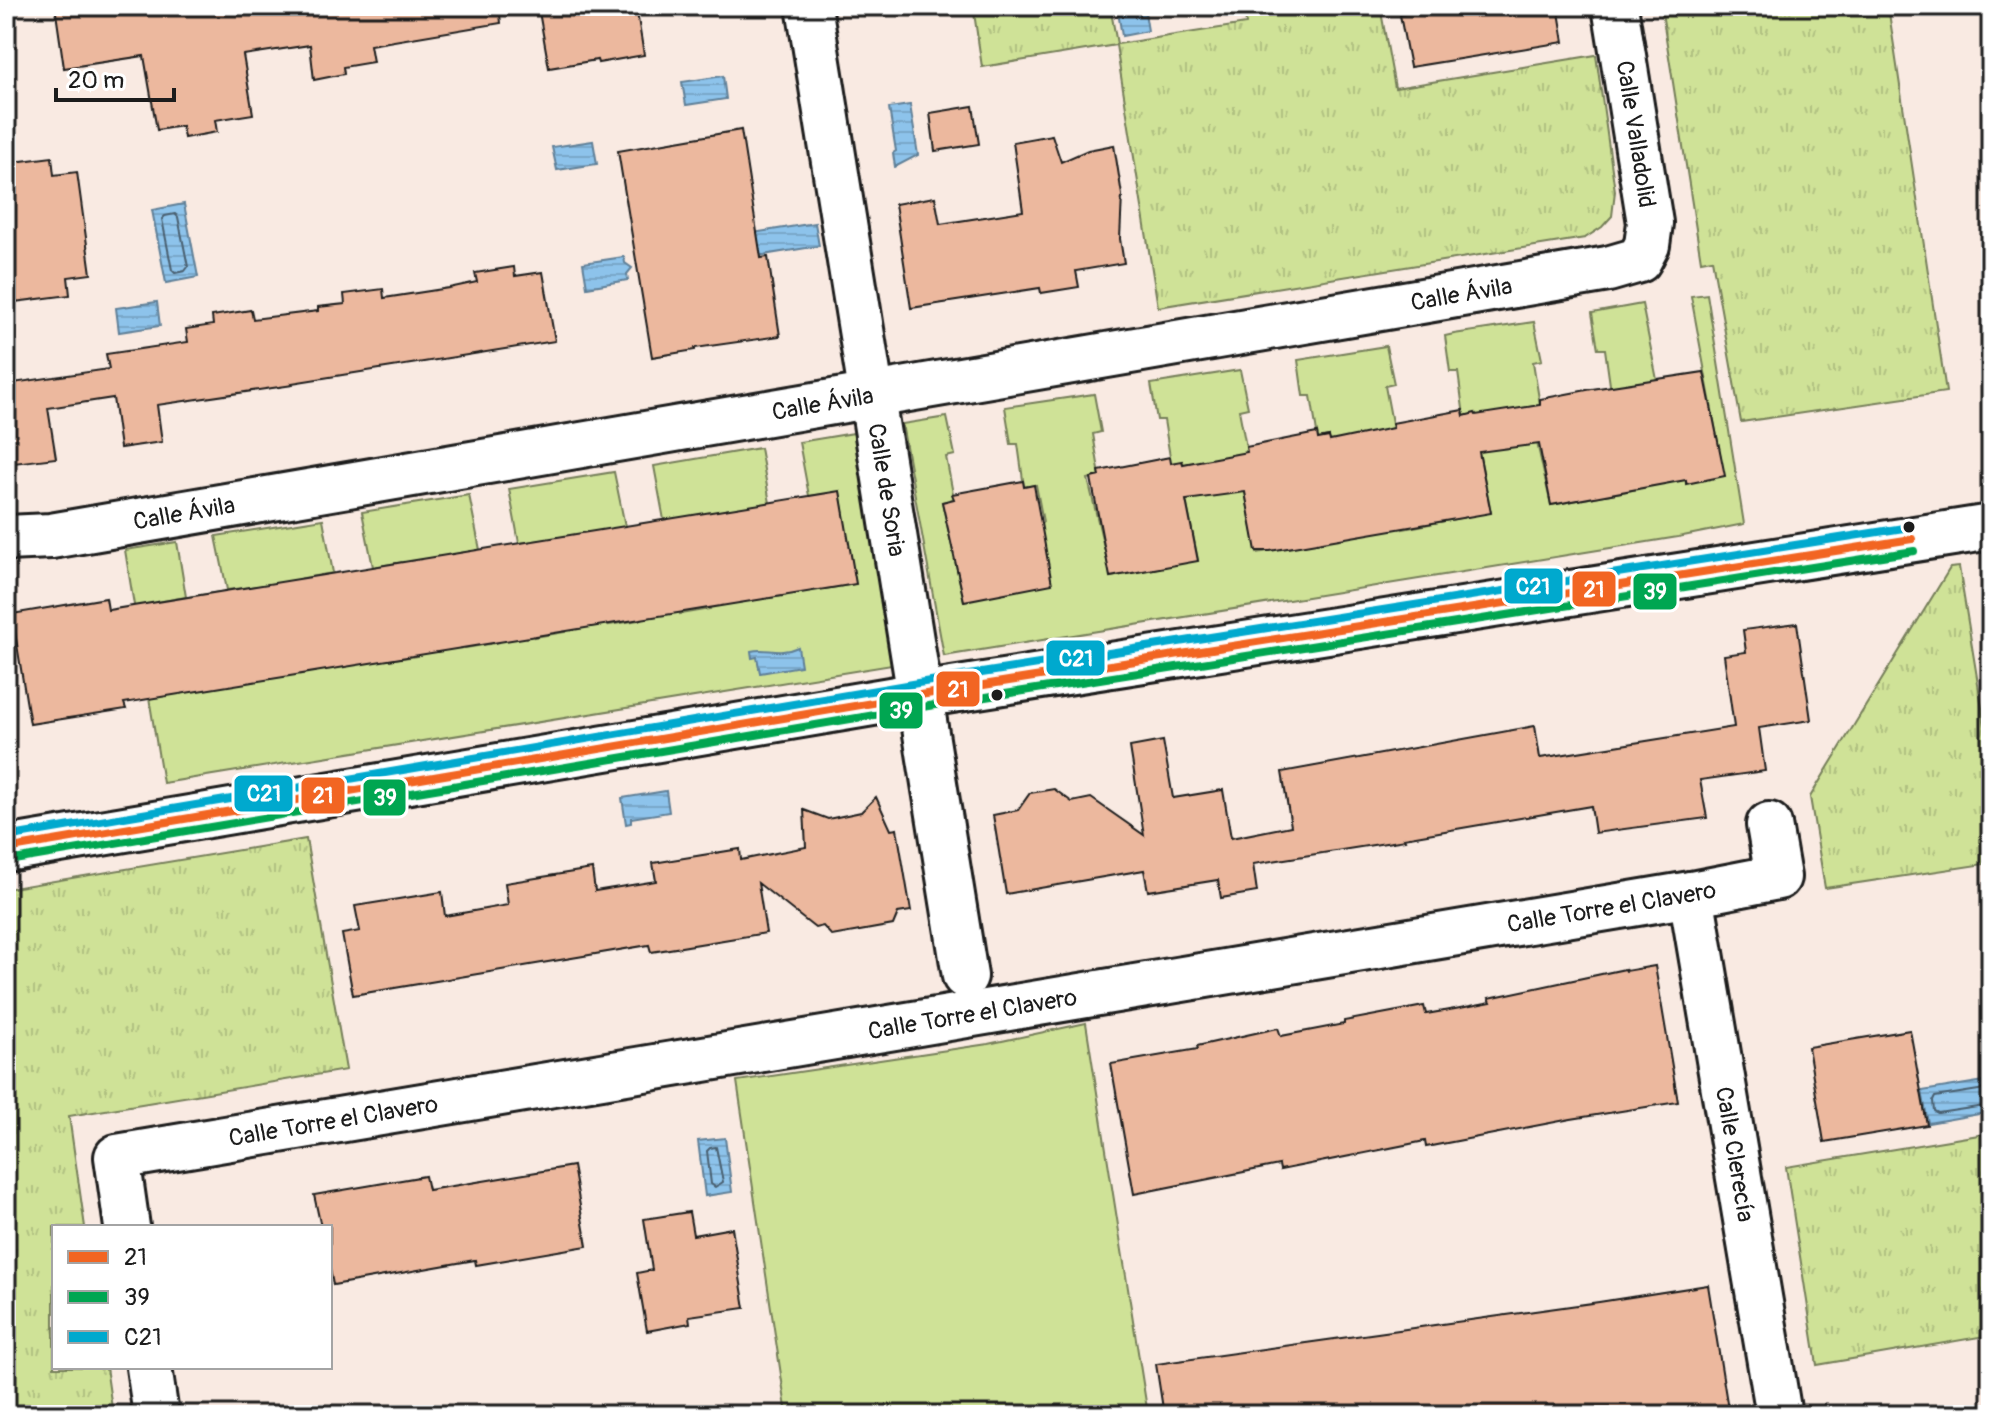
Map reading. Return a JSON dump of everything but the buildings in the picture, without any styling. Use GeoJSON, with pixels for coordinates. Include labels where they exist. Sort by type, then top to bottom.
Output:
{"type":"FeatureCollection","features":[{"type":"Feature","properties":{"kind":"street","name":"Calle de Soria"},"geometry":{"type":"LineString","coordinates":[[809,6],[965,976]]}},
{"type":"Feature","properties":{"kind":"street","name":"Calle Valladolid"},"geometry":{"type":"LineString","coordinates":[[1615,6],[1650,223],[1647,245],[1639,260]]}},
{"type":"Feature","properties":{"kind":"street","name":"Calle Ávila"},"geometry":{"type":"LineString","coordinates":[[6,538],[66,533],[1608,269],[1639,260]]}},
{"type":"Feature","properties":{"kind":"street"},"geometry":{"type":"LineString","coordinates":[[6,849],[920,695],[1989,537]]}},
{"type":"Feature","properties":{"kind":"street","name":"Calle Torre el Clavero"},"geometry":{"type":"LineString","coordinates":[[127,1225],[117,1157],[1778,877],[1769,825]]}},
{"type":"Feature","properties":{"kind":"street","name":"Calle Clerecía"},"geometry":{"type":"LineString","coordinates":[[1691,894],[1779,1415]]}},
{"type":"Feature","properties":{"kind":"street"},"geometry":{"type":"LineString","coordinates":[[149,1369],[156,1415]]}},
{"type":"Feature","properties":{"kind":"green space"},"geometry":{"type":"Polygon","coordinates":[[[973,6],[1110,6],[1117,44],[1246,24],[1244,6],[1380,6],[1395,88],[1596,55],[1615,191],[1612,216],[1585,238],[1158,307],[1116,45],[982,67],[973,6]]]}},
{"type":"Feature","properties":{"kind":"green space"},"geometry":{"type":"Polygon","coordinates":[[[1661,6],[1888,6],[1946,392],[1741,422],[1712,259],[1701,261],[1661,6]]]}},
{"type":"Feature","properties":{"kind":"green space"},"geometry":{"type":"Polygon","coordinates":[[[1707,294],[1744,524],[944,656],[902,424],[947,417],[955,455],[946,457],[954,499],[942,502],[964,601],[1043,522],[1036,485],[1024,487],[1018,444],[1011,444],[1005,407],[1094,394],[1101,432],[1093,434],[1100,476],[1088,479],[1111,577],[1198,560],[1186,500],[1190,499],[1183,462],[1171,463],[1164,420],[1157,420],[1151,384],[1240,370],[1248,408],[1239,410],[1247,452],[1242,492],[1245,492],[1257,553],[1344,537],[1329,437],[1318,439],[1311,396],[1303,396],[1298,360],[1386,346],[1394,384],[1385,386],[1393,428],[1382,431],[1403,529],[1491,512],[1479,452],[1483,451],[1476,414],[1464,416],[1458,372],[1450,372],[1445,336],[1454,334],[1534,322],[1542,360],[1533,362],[1540,405],[1529,407],[1551,505],[1638,489],[1611,392],[1605,349],[1598,349],[1592,313],[1642,304],[1657,380],[1666,379],[1686,483],[1724,475],[1691,296],[1707,294]]]}},
{"type":"Feature","properties":{"kind":"green space"},"geometry":{"type":"Polygon","coordinates":[[[854,433],[892,665],[163,783],[125,550],[177,542],[186,597],[157,602],[257,586],[227,590],[216,536],[323,519],[333,573],[303,578],[385,645],[388,660],[418,656],[403,562],[373,567],[362,512],[469,495],[480,550],[449,555],[465,648],[495,643],[492,629],[532,622],[534,637],[565,632],[550,539],[519,543],[509,489],[614,472],[625,526],[606,610],[609,625],[639,620],[637,605],[677,599],[680,614],[710,609],[694,516],[664,520],[654,466],[760,448],[770,503],[740,508],[754,600],[785,596],[783,581],[822,575],[825,589],[855,584],[840,492],[809,496],[799,442],[854,433]]]}},
{"type":"Feature","properties":{"kind":"green space"},"geometry":{"type":"Polygon","coordinates":[[[1959,567],[1991,763],[1991,863],[1825,888],[1810,797],[1950,568],[1959,567]]]}},
{"type":"Feature","properties":{"kind":"green space"},"geometry":{"type":"Polygon","coordinates":[[[306,839],[346,1070],[69,1116],[85,1225],[52,1225],[52,1369],[106,1369],[113,1415],[6,1415],[6,889],[306,839]]]}},
{"type":"Feature","properties":{"kind":"green space"},"geometry":{"type":"Polygon","coordinates":[[[1086,1023],[1148,1415],[787,1415],[737,1081],[988,1044],[1086,1023]]]}},
{"type":"Feature","properties":{"kind":"green space"},"geometry":{"type":"Polygon","coordinates":[[[1991,1133],[1991,1335],[1817,1365],[1786,1167],[1991,1133]]]}},
{"type":"Feature","properties":{"kind":"water"},"geometry":{"type":"Polygon","coordinates":[[[1117,6],[1144,6],[1148,31],[1122,36],[1117,6]]]}},
{"type":"Feature","properties":{"kind":"water"},"geometry":{"type":"Polygon","coordinates":[[[723,76],[726,99],[686,105],[682,82],[723,76]]]}},
{"type":"Feature","properties":{"kind":"water"},"geometry":{"type":"Polygon","coordinates":[[[910,105],[918,155],[895,167],[893,153],[896,151],[889,108],[910,105]]]}},
{"type":"Feature","properties":{"kind":"water"},"geometry":{"type":"Polygon","coordinates":[[[593,141],[597,164],[557,170],[552,147],[593,141]]]}},
{"type":"Feature","properties":{"kind":"water"},"geometry":{"type":"Polygon","coordinates":[[[184,204],[198,277],[166,283],[152,210],[184,204]]]}},
{"type":"Feature","properties":{"kind":"water"},"geometry":{"type":"Polygon","coordinates":[[[815,223],[819,246],[732,260],[728,237],[815,223]]]}},
{"type":"Feature","properties":{"kind":"water"},"geometry":{"type":"Polygon","coordinates":[[[624,257],[625,263],[632,268],[627,274],[628,280],[587,287],[583,263],[624,257]]]}},
{"type":"Feature","properties":{"kind":"water"},"geometry":{"type":"Polygon","coordinates":[[[157,302],[160,326],[119,332],[116,308],[157,302]]]}},
{"type":"Feature","properties":{"kind":"water"},"geometry":{"type":"Polygon","coordinates":[[[798,647],[801,666],[760,673],[757,657],[752,658],[751,651],[785,651],[798,647]]]}},
{"type":"Feature","properties":{"kind":"water"},"geometry":{"type":"Polygon","coordinates":[[[666,791],[669,812],[631,818],[631,823],[626,824],[622,798],[666,791]]]}},
{"type":"Feature","properties":{"kind":"water"},"geometry":{"type":"Polygon","coordinates":[[[1991,1080],[1991,1112],[1928,1123],[1922,1091],[1991,1080]]]}},
{"type":"Feature","properties":{"kind":"water"},"geometry":{"type":"Polygon","coordinates":[[[725,1138],[732,1192],[705,1196],[698,1141],[725,1138]]]}},
{"type":"Feature","properties":{"kind":"transit line","name":"C21"},"geometry":{"type":"LineString","coordinates":[[6,837],[918,683],[1910,527]]}},
{"type":"Feature","properties":{"kind":"transit line","name":"21"},"geometry":{"type":"LineString","coordinates":[[6,849],[920,695],[1912,539]]}},
{"type":"Feature","properties":{"kind":"transit line","name":"39"},"geometry":{"type":"LineString","coordinates":[[8,861],[922,707],[1914,551]]}}]}
